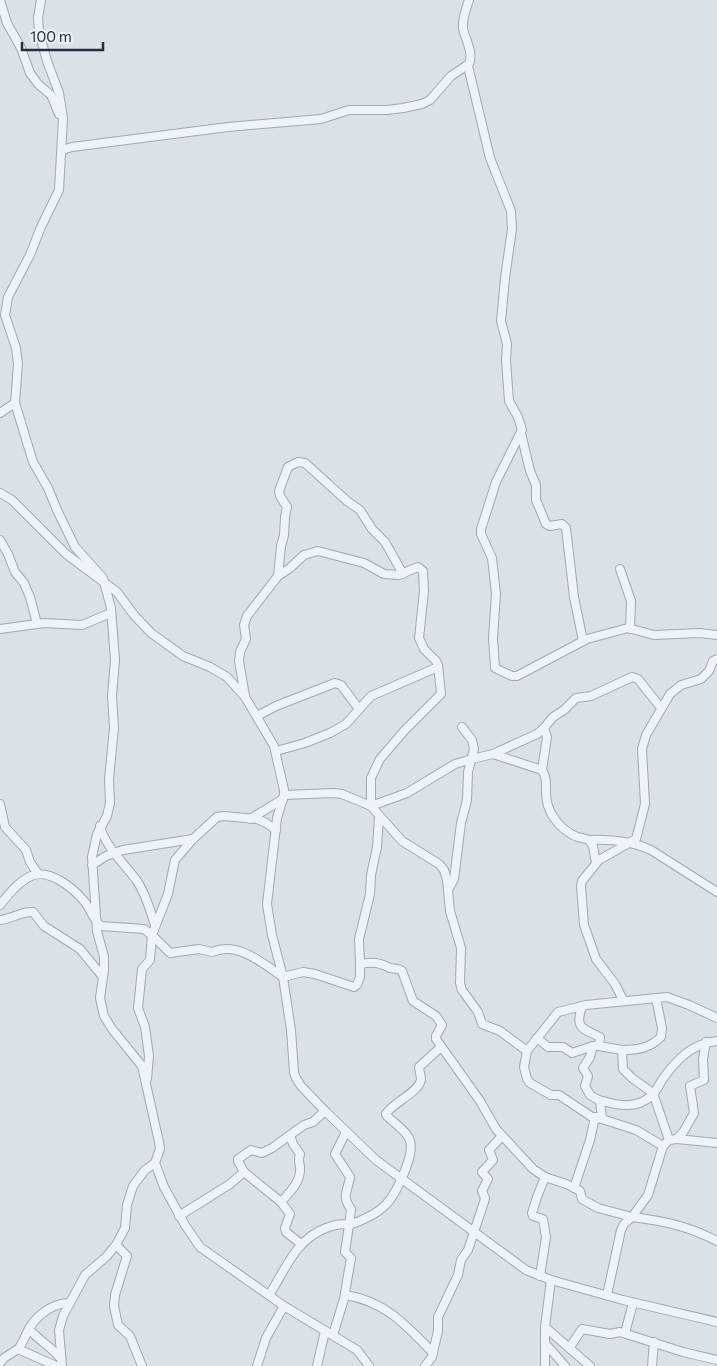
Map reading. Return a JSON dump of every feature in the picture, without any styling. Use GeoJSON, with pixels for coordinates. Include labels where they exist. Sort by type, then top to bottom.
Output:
{"type":"FeatureCollection","features":[{"type":"Feature","properties":{"kind":"street"},"geometry":{"type":"LineString","coordinates":[[0,0],[7,23],[21,48],[30,73],[55,102],[64,128]]}},
{"type":"Feature","properties":{"kind":"street"},"geometry":{"type":"LineString","coordinates":[[41,0],[38,18],[39,32],[60,97],[64,128],[58,194],[42,224],[30,256],[7,300],[5,309],[6,319],[15,341],[17,355],[15,403],[33,462],[48,488],[75,547],[101,575],[111,613],[115,660],[112,696],[114,728],[109,779],[110,803],[96,838],[92,865],[97,931],[103,951],[103,977],[100,998],[104,1016],[119,1039],[138,1060],[146,1082],[159,1142],[160,1149],[155,1164],[164,1187],[180,1216],[203,1249],[284,1306],[356,1350],[369,1366]]}},
{"type":"Feature","properties":{"kind":"street"},"geometry":{"type":"LineString","coordinates":[[469,0],[463,22],[463,30],[471,55],[468,66],[493,167],[511,212],[512,229],[501,321],[507,344],[506,360],[509,401],[521,425],[521,433],[530,471],[536,485],[536,500],[543,516],[548,526],[562,524],[566,528],[574,597],[583,641]]}},
{"type":"Feature","properties":{"kind":"street"},"geometry":{"type":"LineString","coordinates":[[62,150],[72,147],[228,127],[320,119],[348,110],[387,110],[412,106],[430,100],[451,76],[468,66]]}},
{"type":"Feature","properties":{"kind":"street"},"geometry":{"type":"LineString","coordinates":[[0,413],[15,403]]}},
{"type":"Feature","properties":{"kind":"street"},"geometry":{"type":"LineString","coordinates":[[521,433],[496,482],[481,529],[481,534],[493,561],[497,601],[493,638],[495,668],[512,676],[517,676],[597,635],[630,629],[654,635],[700,632],[717,635]]}},
{"type":"Feature","properties":{"kind":"street"},"geometry":{"type":"LineString","coordinates":[[278,576],[280,546],[284,535],[287,507],[279,491],[287,468],[302,462],[360,510],[372,529],[385,542],[403,574]]}},
{"type":"Feature","properties":{"kind":"street"},"geometry":{"type":"LineString","coordinates":[[0,493],[12,500],[66,554],[116,592],[151,633],[182,656],[210,667],[227,677],[246,699],[276,751],[283,797],[277,818],[267,904],[272,935],[283,977],[291,1030],[294,1072],[301,1086],[376,1160],[526,1270],[550,1280],[607,1296],[717,1322]]}},
{"type":"Feature","properties":{"kind":"street"},"geometry":{"type":"LineString","coordinates":[[0,540],[15,572],[24,583],[37,624]]}},
{"type":"Feature","properties":{"kind":"street"},"geometry":{"type":"LineString","coordinates":[[246,699],[239,661],[240,652],[246,639],[244,625],[247,616],[278,576],[304,555],[318,552],[364,563],[384,574],[403,574],[418,567],[423,571],[424,591],[419,638],[424,649],[436,661],[441,694],[404,731],[380,759],[371,778],[371,806]]}},
{"type":"Feature","properties":{"kind":"street"},"geometry":{"type":"LineString","coordinates":[[620,569],[631,601],[630,629]]}},
{"type":"Feature","properties":{"kind":"street"},"geometry":{"type":"LineString","coordinates":[[0,629],[37,624],[82,625],[111,613]]}},
{"type":"Feature","properties":{"kind":"street"},"geometry":{"type":"LineString","coordinates":[[623,1000],[614,982],[596,961],[584,925],[580,896],[581,884],[596,863],[636,839],[645,804],[643,741],[670,694],[681,686],[701,679],[717,659]]}},
{"type":"Feature","properties":{"kind":"street"},"geometry":{"type":"LineString","coordinates":[[276,751],[305,743],[330,733],[346,724],[371,696],[438,667]]}},
{"type":"Feature","properties":{"kind":"street"},"geometry":{"type":"LineString","coordinates":[[371,806],[407,793],[443,771],[464,761],[493,754],[518,744],[544,728],[551,719],[576,698],[591,696],[632,678],[638,679],[661,708]]}},
{"type":"Feature","properties":{"kind":"street"},"geometry":{"type":"LineString","coordinates":[[257,716],[335,683],[341,685],[359,709]]}},
{"type":"Feature","properties":{"kind":"street"},"geometry":{"type":"LineString","coordinates":[[448,890],[454,879],[466,800],[468,772],[474,748],[473,742],[462,727]]}},
{"type":"Feature","properties":{"kind":"street"},"geometry":{"type":"LineString","coordinates":[[544,728],[547,737],[542,770],[546,779],[547,804],[554,818],[574,835],[589,840],[629,843],[651,850],[717,892]]}},
{"type":"Feature","properties":{"kind":"street"},"geometry":{"type":"LineString","coordinates":[[493,754],[542,770]]}},
{"type":"Feature","properties":{"kind":"street"},"geometry":{"type":"LineString","coordinates":[[250,819],[283,797],[334,793],[342,794],[371,806],[402,841],[442,867],[447,880],[450,911],[461,948],[459,981],[462,990],[478,1012],[482,1024],[500,1031],[527,1051]]}},
{"type":"Feature","properties":{"kind":"street"},"geometry":{"type":"LineString","coordinates":[[0,804],[5,827],[26,850],[30,862],[38,874]]}},
{"type":"Feature","properties":{"kind":"street"},"geometry":{"type":"LineString","coordinates":[[0,906],[22,882],[31,876],[43,874],[59,880],[77,894],[85,902],[96,922],[104,927],[139,928],[152,935],[170,952],[197,949],[212,952],[220,949],[238,950],[249,954],[283,977],[303,972],[332,978],[354,987],[358,983],[360,964],[359,939],[370,894],[371,875],[377,847],[379,816]]}},
{"type":"Feature","properties":{"kind":"street"},"geometry":{"type":"LineString","coordinates":[[146,1082],[150,1056],[145,1027],[139,1012],[142,969],[150,960],[152,935],[168,894],[175,860],[193,839],[217,817],[261,820],[276,830]]}},
{"type":"Feature","properties":{"kind":"street"},"geometry":{"type":"LineString","coordinates":[[100,826],[105,840],[138,882],[146,898],[155,925]]}},
{"type":"Feature","properties":{"kind":"street"},"geometry":{"type":"LineString","coordinates":[[92,865],[114,853],[193,839]]}},
{"type":"Feature","properties":{"kind":"street"},"geometry":{"type":"LineString","coordinates":[[589,840],[596,863]]}},
{"type":"Feature","properties":{"kind":"street"},"geometry":{"type":"LineString","coordinates":[[0,920],[8,920],[23,912],[33,912],[44,926],[80,949],[103,977]]}},
{"type":"Feature","properties":{"kind":"street"},"geometry":{"type":"LineString","coordinates":[[360,964],[380,963],[402,971],[413,1001],[436,1016],[442,1025],[436,1037],[441,1047],[478,1096],[502,1136],[533,1169],[545,1177],[580,1191],[582,1199],[591,1205],[632,1217],[676,1224],[717,1240]]}},
{"type":"Feature","properties":{"kind":"street"},"geometry":{"type":"LineString","coordinates":[[537,1038],[548,1047],[563,1048],[572,1053],[596,1046],[622,1050],[641,1049],[653,1044],[661,1037],[662,1028],[656,998]]}},
{"type":"Feature","properties":{"kind":"street"},"geometry":{"type":"LineString","coordinates":[[717,1018],[672,998],[623,1000],[582,1006],[558,1012],[527,1051],[524,1067],[530,1083],[551,1095],[559,1095],[581,1111],[598,1118],[669,1142],[717,1143]]}},
{"type":"Feature","properties":{"kind":"street"},"geometry":{"type":"LineString","coordinates":[[582,1006],[578,1022],[588,1032],[600,1037],[583,1068],[588,1076],[585,1086],[590,1095],[614,1105],[627,1106],[641,1102],[653,1093],[680,1057],[694,1047],[717,1040]]}},
{"type":"Feature","properties":{"kind":"street"},"geometry":{"type":"LineString","coordinates":[[607,1296],[621,1230],[648,1194],[669,1142],[684,1132],[694,1112],[690,1085],[704,1080],[703,1060],[706,1042]]}},
{"type":"Feature","properties":{"kind":"street"},"geometry":{"type":"LineString","coordinates":[[269,1296],[282,1272],[301,1244],[315,1233],[340,1224],[349,1225],[369,1218],[395,1195],[410,1158],[410,1140],[402,1129],[386,1114],[391,1107],[405,1099],[420,1083],[419,1067],[441,1047]]}},
{"type":"Feature","properties":{"kind":"street"},"geometry":{"type":"LineString","coordinates":[[622,1050],[624,1070],[653,1093],[669,1142]]}},
{"type":"Feature","properties":{"kind":"street"},"geometry":{"type":"LineString","coordinates":[[574,1188],[598,1118],[599,1100]]}},
{"type":"Feature","properties":{"kind":"street"},"geometry":{"type":"LineString","coordinates":[[301,1244],[286,1232],[290,1214],[281,1202],[244,1172],[238,1159],[251,1150],[262,1153],[272,1148],[304,1125],[314,1122],[325,1111]]}},
{"type":"Feature","properties":{"kind":"street"},"geometry":{"type":"LineString","coordinates":[[333,1335],[345,1295],[351,1258],[345,1252],[352,1211],[346,1203],[345,1196],[350,1177],[335,1154],[346,1132]]}},
{"type":"Feature","properties":{"kind":"street"},"geometry":{"type":"LineString","coordinates":[[281,1202],[296,1182],[300,1169],[298,1162],[300,1154],[293,1144],[290,1135]]}},
{"type":"Feature","properties":{"kind":"street"},"geometry":{"type":"LineString","coordinates":[[425,1366],[433,1353],[438,1331],[438,1317],[458,1275],[461,1260],[468,1250],[485,1200],[482,1191],[488,1179],[482,1172],[493,1161],[490,1149],[502,1136]]}},
{"type":"Feature","properties":{"kind":"street"},"geometry":{"type":"LineString","coordinates":[[60,1364],[59,1330],[70,1303],[85,1275],[106,1257],[116,1245],[125,1228],[127,1205],[133,1186],[145,1170],[155,1164]]}},
{"type":"Feature","properties":{"kind":"street"},"geometry":{"type":"LineString","coordinates":[[180,1216],[230,1184],[244,1172]]}},
{"type":"Feature","properties":{"kind":"street"},"geometry":{"type":"LineString","coordinates":[[540,1276],[546,1235],[543,1219],[532,1214],[545,1177]]}},
{"type":"Feature","properties":{"kind":"street"},"geometry":{"type":"LineString","coordinates":[[116,1245],[127,1256],[114,1303],[116,1317],[118,1325],[130,1336],[142,1366]]}},
{"type":"Feature","properties":{"kind":"street"},"geometry":{"type":"LineString","coordinates":[[545,1366],[545,1327],[550,1280]]}},
{"type":"Feature","properties":{"kind":"street"},"geometry":{"type":"LineString","coordinates":[[345,1295],[363,1299],[392,1314],[406,1324],[433,1353]]}},
{"type":"Feature","properties":{"kind":"street"},"geometry":{"type":"LineString","coordinates":[[625,1333],[633,1302]]}},
{"type":"Feature","properties":{"kind":"street"},"geometry":{"type":"LineString","coordinates":[[0,1363],[4,1358],[18,1350],[37,1318],[58,1304],[70,1303]]}},
{"type":"Feature","properties":{"kind":"street"},"geometry":{"type":"LineString","coordinates":[[257,1366],[266,1338],[284,1306]]}},
{"type":"Feature","properties":{"kind":"street"},"geometry":{"type":"LineString","coordinates":[[545,1327],[590,1366]]}},
{"type":"Feature","properties":{"kind":"street"},"geometry":{"type":"LineString","coordinates":[[29,1329],[41,1342],[54,1351],[60,1364]]}},
{"type":"Feature","properties":{"kind":"street"},"geometry":{"type":"LineString","coordinates":[[570,1347],[582,1329],[610,1334],[620,1332],[683,1352],[717,1360]]}},
{"type":"Feature","properties":{"kind":"street"},"geometry":{"type":"LineString","coordinates":[[317,1366],[325,1331]]}},
{"type":"Feature","properties":{"kind":"street"},"geometry":{"type":"LineString","coordinates":[[652,1366],[654,1342]]}},
{"type":"Feature","properties":{"kind":"street"},"geometry":{"type":"LineString","coordinates":[[545,1343],[565,1366]]}},
{"type":"Feature","properties":{"kind":"street"},"geometry":{"type":"LineString","coordinates":[[18,1350],[60,1364]]}}]}
